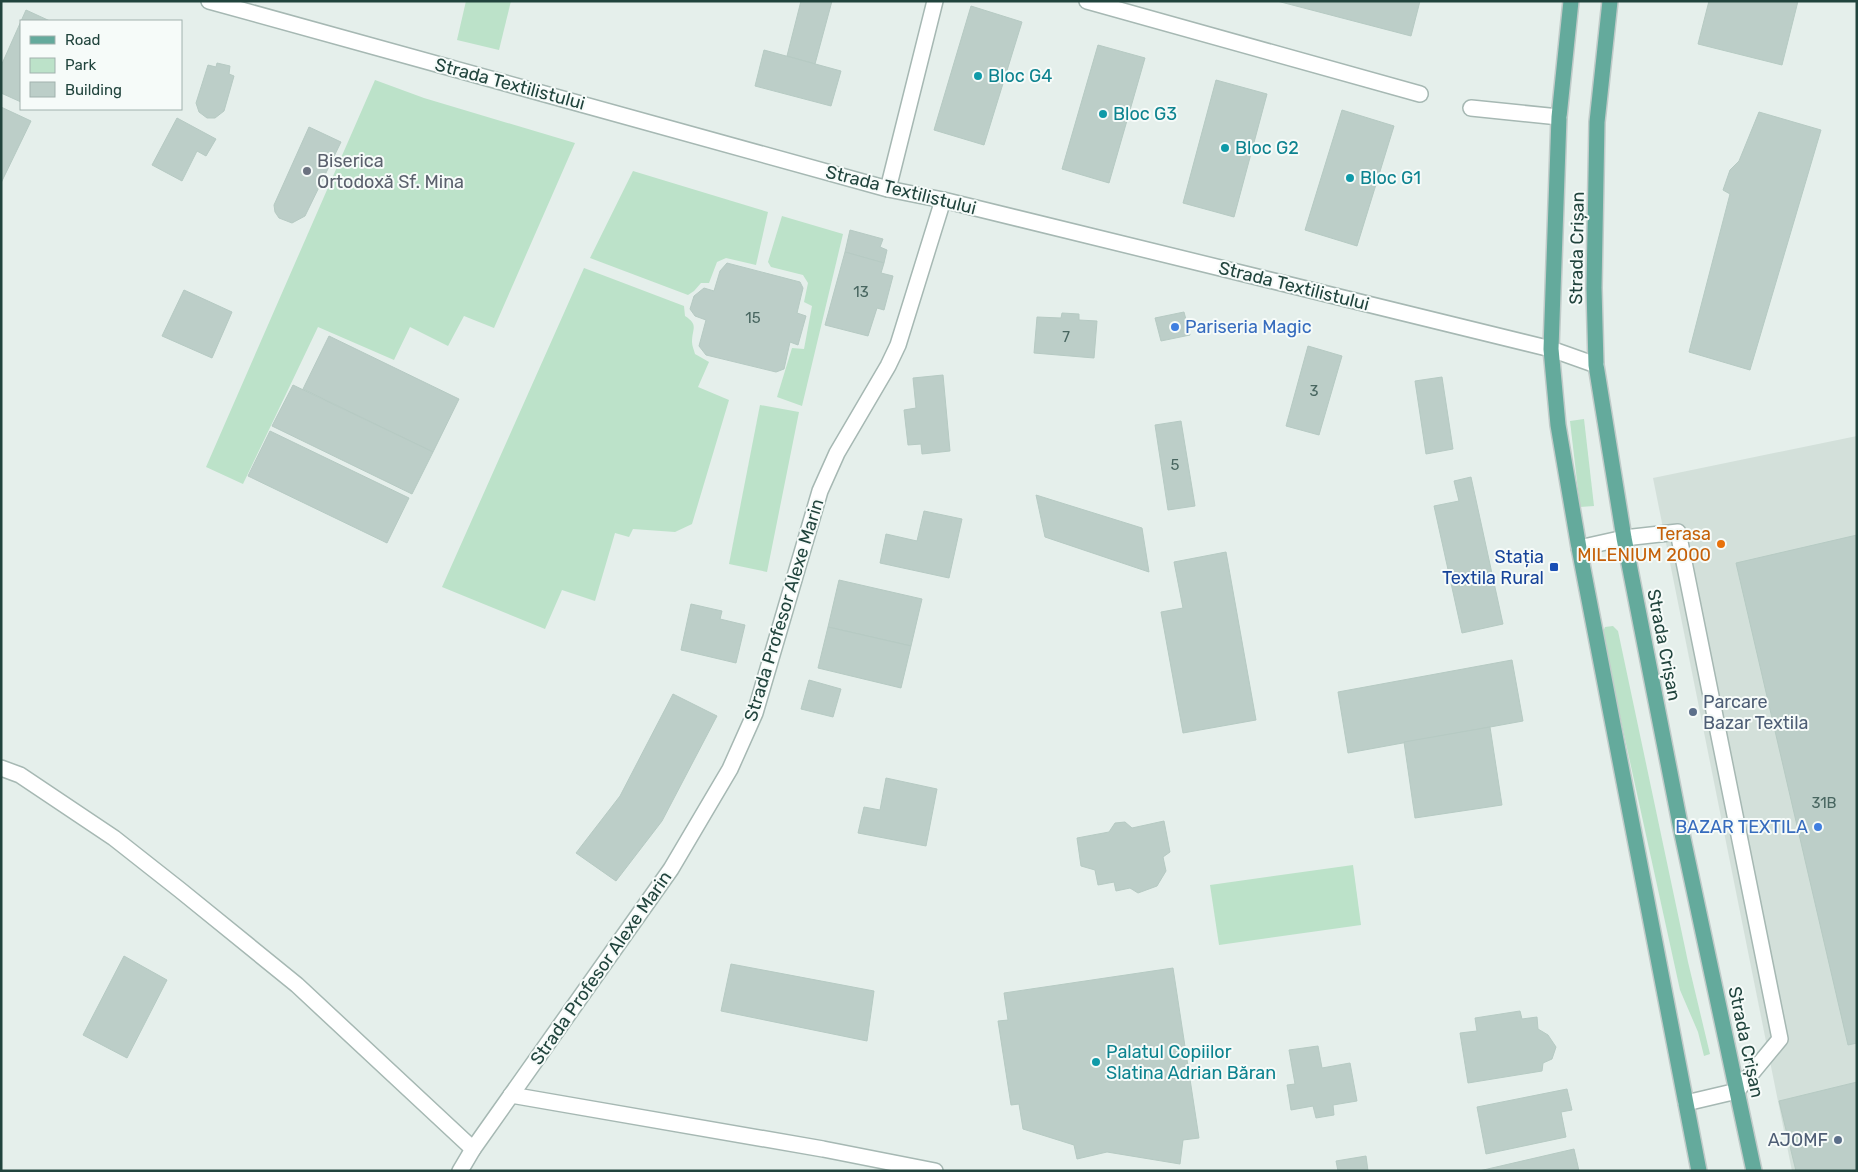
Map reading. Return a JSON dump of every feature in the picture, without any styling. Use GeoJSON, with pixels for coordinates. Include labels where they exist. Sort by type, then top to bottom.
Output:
{"type":"FeatureCollection","features":[{"type":"Feature","properties":{"kind":"main road","name":"Strada Crișan"},"geometry":{"type":"LineString","coordinates":[[1571,1],[1559,117],[1551,349],[1558,425],[1579,548],[1699,1171]]}},
{"type":"Feature","properties":{"kind":"main road","name":"Strada Crișan"},"geometry":{"type":"LineString","coordinates":[[1610,1],[1597,122],[1594,288],[1596,366],[1624,538],[1682,829],[1754,1171]]}},
{"type":"Feature","properties":{"kind":"street","name":"Strada Textilistului"},"geometry":{"type":"LineString","coordinates":[[209,1],[888,189],[943,200],[1551,349],[1596,366]]}},
{"type":"Feature","properties":{"kind":"street"},"geometry":{"type":"LineString","coordinates":[[888,189],[936,1]]}},
{"type":"Feature","properties":{"kind":"street"},"geometry":{"type":"LineString","coordinates":[[1087,1],[1420,94]]}},
{"type":"Feature","properties":{"kind":"street"},"geometry":{"type":"LineString","coordinates":[[1472,108],[1559,117]]}},
{"type":"Feature","properties":{"kind":"street","name":"Strada Profesor Alexe Marin"},"geometry":{"type":"LineString","coordinates":[[460,1171],[473,1149],[671,869],[730,769],[755,713],[820,490],[837,453],[888,366],[898,345],[943,200]]}},
{"type":"Feature","properties":{"kind":"street"},"geometry":{"type":"LineString","coordinates":[[1579,548],[1624,538],[1678,532],[1780,1039],[1737,1091],[1686,1103]]}},
{"type":"Feature","properties":{"kind":"street"},"geometry":{"type":"LineString","coordinates":[[1,768],[20,775],[114,838],[180,890],[297,985],[473,1149]]}},
{"type":"Feature","properties":{"kind":"street"},"geometry":{"type":"LineString","coordinates":[[511,1095],[935,1171]]}},
{"type":"Feature","properties":{"kind":"shaded area"},"geometry":{"type":"Polygon","coordinates":[[[1857,436],[1857,1171],[1792,1171],[1653,478],[1857,436]]]}},
{"type":"Feature","properties":{"kind":"green space"},"geometry":{"type":"Polygon","coordinates":[[[466,1],[511,1],[499,50],[457,40],[466,1]]]}},
{"type":"Feature","properties":{"kind":"green space"},"geometry":{"type":"Polygon","coordinates":[[[375,80],[424,98],[575,143],[494,328],[464,316],[448,346],[410,327],[394,360],[318,327],[243,484],[206,467],[375,80]]]}},
{"type":"Feature","properties":{"kind":"green space"},"geometry":{"type":"Polygon","coordinates":[[[633,171],[768,212],[756,265],[726,258],[717,262],[709,283],[701,283],[688,295],[590,258],[633,171]]]}},
{"type":"Feature","properties":{"kind":"green space"},"geometry":{"type":"Polygon","coordinates":[[[782,216],[843,234],[802,406],[777,397],[792,348],[804,349],[812,306],[804,302],[808,283],[803,275],[771,267],[768,262],[782,216]]]}},
{"type":"Feature","properties":{"kind":"green space"},"geometry":{"type":"Polygon","coordinates":[[[584,268],[684,306],[685,316],[692,322],[694,327],[692,342],[695,354],[709,362],[698,387],[729,400],[692,524],[675,532],[633,529],[629,537],[615,533],[595,601],[562,590],[545,629],[442,587],[584,268]]]}},
{"type":"Feature","properties":{"kind":"green space"},"geometry":{"type":"Polygon","coordinates":[[[760,405],[799,412],[767,572],[729,564],[760,405]]]}},
{"type":"Feature","properties":{"kind":"green space"},"geometry":{"type":"Polygon","coordinates":[[[1584,419],[1594,506],[1580,507],[1570,421],[1584,419]]]}},
{"type":"Feature","properties":{"kind":"green space"},"geometry":{"type":"Polygon","coordinates":[[[1613,626],[1618,631],[1688,962],[1710,1054],[1704,1056],[1698,1032],[1680,990],[1602,634],[1605,627],[1613,626]]]}},
{"type":"Feature","properties":{"kind":"green space"},"geometry":{"type":"Polygon","coordinates":[[[1353,865],[1361,925],[1219,945],[1210,885],[1353,865]]]}},
{"type":"Feature","properties":{"kind":"building"},"geometry":{"type":"Polygon","coordinates":[[[801,1],[832,1],[815,64],[787,56],[801,1]]]}},
{"type":"Feature","properties":{"kind":"building"},"geometry":{"type":"Polygon","coordinates":[[[1277,1],[1420,1],[1411,36],[1277,1]]]}},
{"type":"Feature","properties":{"kind":"building"},"geometry":{"type":"Polygon","coordinates":[[[1709,1],[1798,1],[1782,65],[1698,44],[1709,1]]]}},
{"type":"Feature","properties":{"kind":"building","name":"Bloc G4"},"geometry":{"type":"Polygon","coordinates":[[[971,6],[1022,22],[984,145],[934,130],[971,6]]]}},
{"type":"Feature","properties":{"kind":"building"},"geometry":{"type":"Polygon","coordinates":[[[26,10],[48,20],[21,20],[26,10]]]}},
{"type":"Feature","properties":{"kind":"building"},"geometry":{"type":"Polygon","coordinates":[[[20,23],[20,102],[1,93],[1,66],[20,23]]]}},
{"type":"Feature","properties":{"kind":"building","name":"Bloc G3"},"geometry":{"type":"Polygon","coordinates":[[[1098,45],[1145,58],[1109,183],[1062,169],[1098,45]]]}},
{"type":"Feature","properties":{"kind":"building"},"geometry":{"type":"Polygon","coordinates":[[[764,50],[841,71],[831,106],[755,86],[764,50]]]}},
{"type":"Feature","properties":{"kind":"building"},"geometry":{"type":"Polygon","coordinates":[[[217,63],[230,66],[229,74],[234,76],[224,111],[215,118],[207,118],[199,112],[196,103],[208,65],[216,67],[217,63]]]}},
{"type":"Feature","properties":{"kind":"building","name":"Bloc G2"},"geometry":{"type":"Polygon","coordinates":[[[1216,80],[1267,94],[1234,217],[1183,203],[1216,80]]]}},
{"type":"Feature","properties":{"kind":"building"},"geometry":{"type":"Polygon","coordinates":[[[1,107],[31,121],[1,183],[1,107]]]}},
{"type":"Feature","properties":{"kind":"building","name":"Bloc G1"},"geometry":{"type":"Polygon","coordinates":[[[1342,110],[1394,126],[1357,246],[1305,230],[1342,110]]]}},
{"type":"Feature","properties":{"kind":"building"},"geometry":{"type":"Polygon","coordinates":[[[1759,112],[1821,130],[1750,370],[1689,352],[1730,194],[1723,190],[1730,170],[1739,161],[1759,112]]]}},
{"type":"Feature","properties":{"kind":"building"},"geometry":{"type":"Polygon","coordinates":[[[177,118],[216,139],[206,156],[197,151],[182,181],[152,165],[177,118]]]}},
{"type":"Feature","properties":{"kind":"building","name":"Biserica Ortodoxă Sf. Mina"},"geometry":{"type":"Polygon","coordinates":[[[309,127],[341,142],[305,216],[292,223],[279,218],[275,212],[274,205],[309,127]]]}},
{"type":"Feature","properties":{"kind":"building"},"geometry":{"type":"Polygon","coordinates":[[[850,230],[883,239],[880,247],[887,250],[884,263],[845,252],[850,230]]]}},
{"type":"Feature","properties":{"kind":"building"},"geometry":{"type":"Polygon","coordinates":[[[845,252],[884,263],[881,273],[893,276],[884,310],[877,308],[868,336],[825,325],[845,252]]]}},
{"type":"Feature","properties":{"kind":"building"},"geometry":{"type":"Polygon","coordinates":[[[727,263],[800,282],[803,288],[797,313],[806,316],[798,345],[790,342],[784,369],[776,372],[706,355],[699,346],[706,320],[695,316],[690,309],[694,296],[704,288],[714,291],[720,271],[727,263]]]}},
{"type":"Feature","properties":{"kind":"building"},"geometry":{"type":"Polygon","coordinates":[[[184,290],[232,312],[212,358],[162,336],[184,290]]]}},
{"type":"Feature","properties":{"kind":"building"},"geometry":{"type":"Polygon","coordinates":[[[1184,312],[1190,335],[1161,341],[1155,318],[1184,312]]]}},
{"type":"Feature","properties":{"kind":"building"},"geometry":{"type":"Polygon","coordinates":[[[1062,313],[1079,314],[1079,320],[1097,321],[1094,358],[1034,353],[1037,317],[1061,318],[1062,313]]]}},
{"type":"Feature","properties":{"kind":"building"},"geometry":{"type":"Polygon","coordinates":[[[329,336],[459,399],[433,452],[303,389],[329,336]]]}},
{"type":"Feature","properties":{"kind":"building"},"geometry":{"type":"Polygon","coordinates":[[[1308,346],[1342,356],[1319,435],[1286,426],[1308,346]]]}},
{"type":"Feature","properties":{"kind":"building"},"geometry":{"type":"Polygon","coordinates":[[[943,375],[950,451],[922,454],[921,444],[908,445],[904,410],[916,408],[913,378],[943,375]]]}},
{"type":"Feature","properties":{"kind":"building"},"geometry":{"type":"Polygon","coordinates":[[[1442,377],[1453,449],[1426,454],[1415,381],[1442,377]]]}},
{"type":"Feature","properties":{"kind":"building"},"geometry":{"type":"Polygon","coordinates":[[[293,385],[433,452],[412,494],[272,426],[293,385]]]}},
{"type":"Feature","properties":{"kind":"building"},"geometry":{"type":"Polygon","coordinates":[[[1181,421],[1195,506],[1168,510],[1155,425],[1181,421]]]}},
{"type":"Feature","properties":{"kind":"building"},"geometry":{"type":"Polygon","coordinates":[[[270,431],[409,498],[387,543],[248,476],[270,431]]]}},
{"type":"Feature","properties":{"kind":"building"},"geometry":{"type":"Polygon","coordinates":[[[1471,477],[1503,624],[1462,633],[1434,506],[1459,501],[1454,481],[1471,477]]]}},
{"type":"Feature","properties":{"kind":"building"},"geometry":{"type":"Polygon","coordinates":[[[1036,495],[1142,528],[1149,572],[1045,537],[1036,495]]]}},
{"type":"Feature","properties":{"kind":"building"},"geometry":{"type":"Polygon","coordinates":[[[924,511],[962,519],[949,578],[880,563],[886,534],[917,541],[924,511]]]}},
{"type":"Feature","properties":{"kind":"building"},"geometry":{"type":"Polygon","coordinates":[[[1857,535],[1857,1043],[1848,1045],[1736,563],[1857,535]]]}},
{"type":"Feature","properties":{"kind":"building"},"geometry":{"type":"Polygon","coordinates":[[[1226,552],[1256,720],[1183,733],[1161,612],[1183,608],[1174,562],[1226,552]]]}},
{"type":"Feature","properties":{"kind":"building"},"geometry":{"type":"Polygon","coordinates":[[[839,580],[922,599],[911,646],[828,627],[839,580]]]}},
{"type":"Feature","properties":{"kind":"building"},"geometry":{"type":"Polygon","coordinates":[[[691,604],[722,611],[720,619],[745,625],[736,663],[681,650],[691,604]]]}},
{"type":"Feature","properties":{"kind":"building"},"geometry":{"type":"Polygon","coordinates":[[[828,627],[911,646],[901,688],[818,668],[828,627]]]}},
{"type":"Feature","properties":{"kind":"building"},"geometry":{"type":"Polygon","coordinates":[[[1512,660],[1523,721],[1348,753],[1338,692],[1512,660]]]}},
{"type":"Feature","properties":{"kind":"building"},"geometry":{"type":"Polygon","coordinates":[[[809,680],[841,689],[833,717],[801,709],[809,680]]]}},
{"type":"Feature","properties":{"kind":"building"},"geometry":{"type":"Polygon","coordinates":[[[673,694],[717,716],[662,821],[616,881],[576,853],[620,796],[673,694]]]}},
{"type":"Feature","properties":{"kind":"building"},"geometry":{"type":"Polygon","coordinates":[[[1490,727],[1502,805],[1415,818],[1404,742],[1490,727]]]}},
{"type":"Feature","properties":{"kind":"building"},"geometry":{"type":"Polygon","coordinates":[[[886,778],[937,789],[926,846],[858,833],[864,807],[880,810],[886,778]]]}},
{"type":"Feature","properties":{"kind":"building"},"geometry":{"type":"Polygon","coordinates":[[[1164,821],[1170,852],[1163,857],[1166,871],[1157,886],[1138,893],[1130,888],[1116,891],[1114,882],[1098,885],[1095,870],[1081,866],[1077,838],[1109,832],[1115,823],[1125,822],[1132,828],[1164,821]]]}},
{"type":"Feature","properties":{"kind":"building"},"geometry":{"type":"Polygon","coordinates":[[[124,956],[167,980],[127,1058],[83,1035],[124,956]]]}},
{"type":"Feature","properties":{"kind":"building"},"geometry":{"type":"Polygon","coordinates":[[[731,964],[874,991],[867,1041],[721,1011],[731,964]]]}},
{"type":"Feature","properties":{"kind":"building","name":"Palatul Copiilor Slatina Adrian Băran"},"geometry":{"type":"Polygon","coordinates":[[[1173,968],[1199,1138],[1183,1140],[1180,1164],[1107,1152],[1077,1159],[1074,1145],[1023,1129],[1019,1104],[1011,1105],[998,1021],[1008,1020],[1004,993],[1173,968]]]}},
{"type":"Feature","properties":{"kind":"building"},"geometry":{"type":"Polygon","coordinates":[[[1520,1011],[1522,1019],[1537,1017],[1538,1029],[1548,1035],[1556,1047],[1552,1059],[1543,1063],[1542,1071],[1468,1083],[1460,1033],[1477,1031],[1475,1018],[1520,1011]]]}},
{"type":"Feature","properties":{"kind":"building"},"geometry":{"type":"Polygon","coordinates":[[[1318,1046],[1322,1068],[1350,1063],[1357,1101],[1333,1105],[1334,1115],[1316,1118],[1313,1106],[1291,1110],[1287,1085],[1295,1084],[1289,1050],[1318,1046]]]}},
{"type":"Feature","properties":{"kind":"building"},"geometry":{"type":"Polygon","coordinates":[[[1857,1082],[1857,1171],[1796,1171],[1779,1101],[1857,1082]]]}},
{"type":"Feature","properties":{"kind":"building"},"geometry":{"type":"Polygon","coordinates":[[[1567,1089],[1572,1110],[1561,1112],[1566,1137],[1486,1154],[1477,1107],[1567,1089]]]}},
{"type":"Feature","properties":{"kind":"building"},"geometry":{"type":"Polygon","coordinates":[[[1574,1149],[1579,1171],[1479,1171],[1574,1149]]]}},
{"type":"Feature","properties":{"kind":"building"},"geometry":{"type":"Polygon","coordinates":[[[1366,1156],[1368,1171],[1338,1171],[1336,1161],[1366,1156]]]}},
{"type":"Feature","properties":{"kind":"place","name":"Bloc G4"},"geometry":{"type":"Point","coordinates":[978,76]}},
{"type":"Feature","properties":{"kind":"place","name":"Bloc G3"},"geometry":{"type":"Point","coordinates":[1103,114]}},
{"type":"Feature","properties":{"kind":"place","name":"Bloc G2"},"geometry":{"type":"Point","coordinates":[1225,148]}},
{"type":"Feature","properties":{"kind":"place","name":"Biserica Ortodoxă Sf. Mina"},"geometry":{"type":"Point","coordinates":[307,171]}},
{"type":"Feature","properties":{"kind":"place","name":"Bloc G1"},"geometry":{"type":"Point","coordinates":[1350,178]}},
{"type":"Feature","properties":{"kind":"place","name":"Pariseria Magic"},"geometry":{"type":"Point","coordinates":[1175,327]}},
{"type":"Feature","properties":{"kind":"place","name":"Terasa MILENIUM 2000"},"geometry":{"type":"Point","coordinates":[1721,544]}},
{"type":"Feature","properties":{"kind":"place","name":"Stația Textila Rural"},"geometry":{"type":"Point","coordinates":[1554,567]}},
{"type":"Feature","properties":{"kind":"place","name":"Parcare Bazar Textila"},"geometry":{"type":"Point","coordinates":[1693,712]}},
{"type":"Feature","properties":{"kind":"place","name":"BAZAR TEXTILA"},"geometry":{"type":"Point","coordinates":[1818,827]}},
{"type":"Feature","properties":{"kind":"place","name":"Palatul Copiilor Slatina Adrian Băran"},"geometry":{"type":"Point","coordinates":[1096,1062]}},
{"type":"Feature","properties":{"kind":"place","name":"AJOMF"},"geometry":{"type":"Point","coordinates":[1838,1140]}}]}
